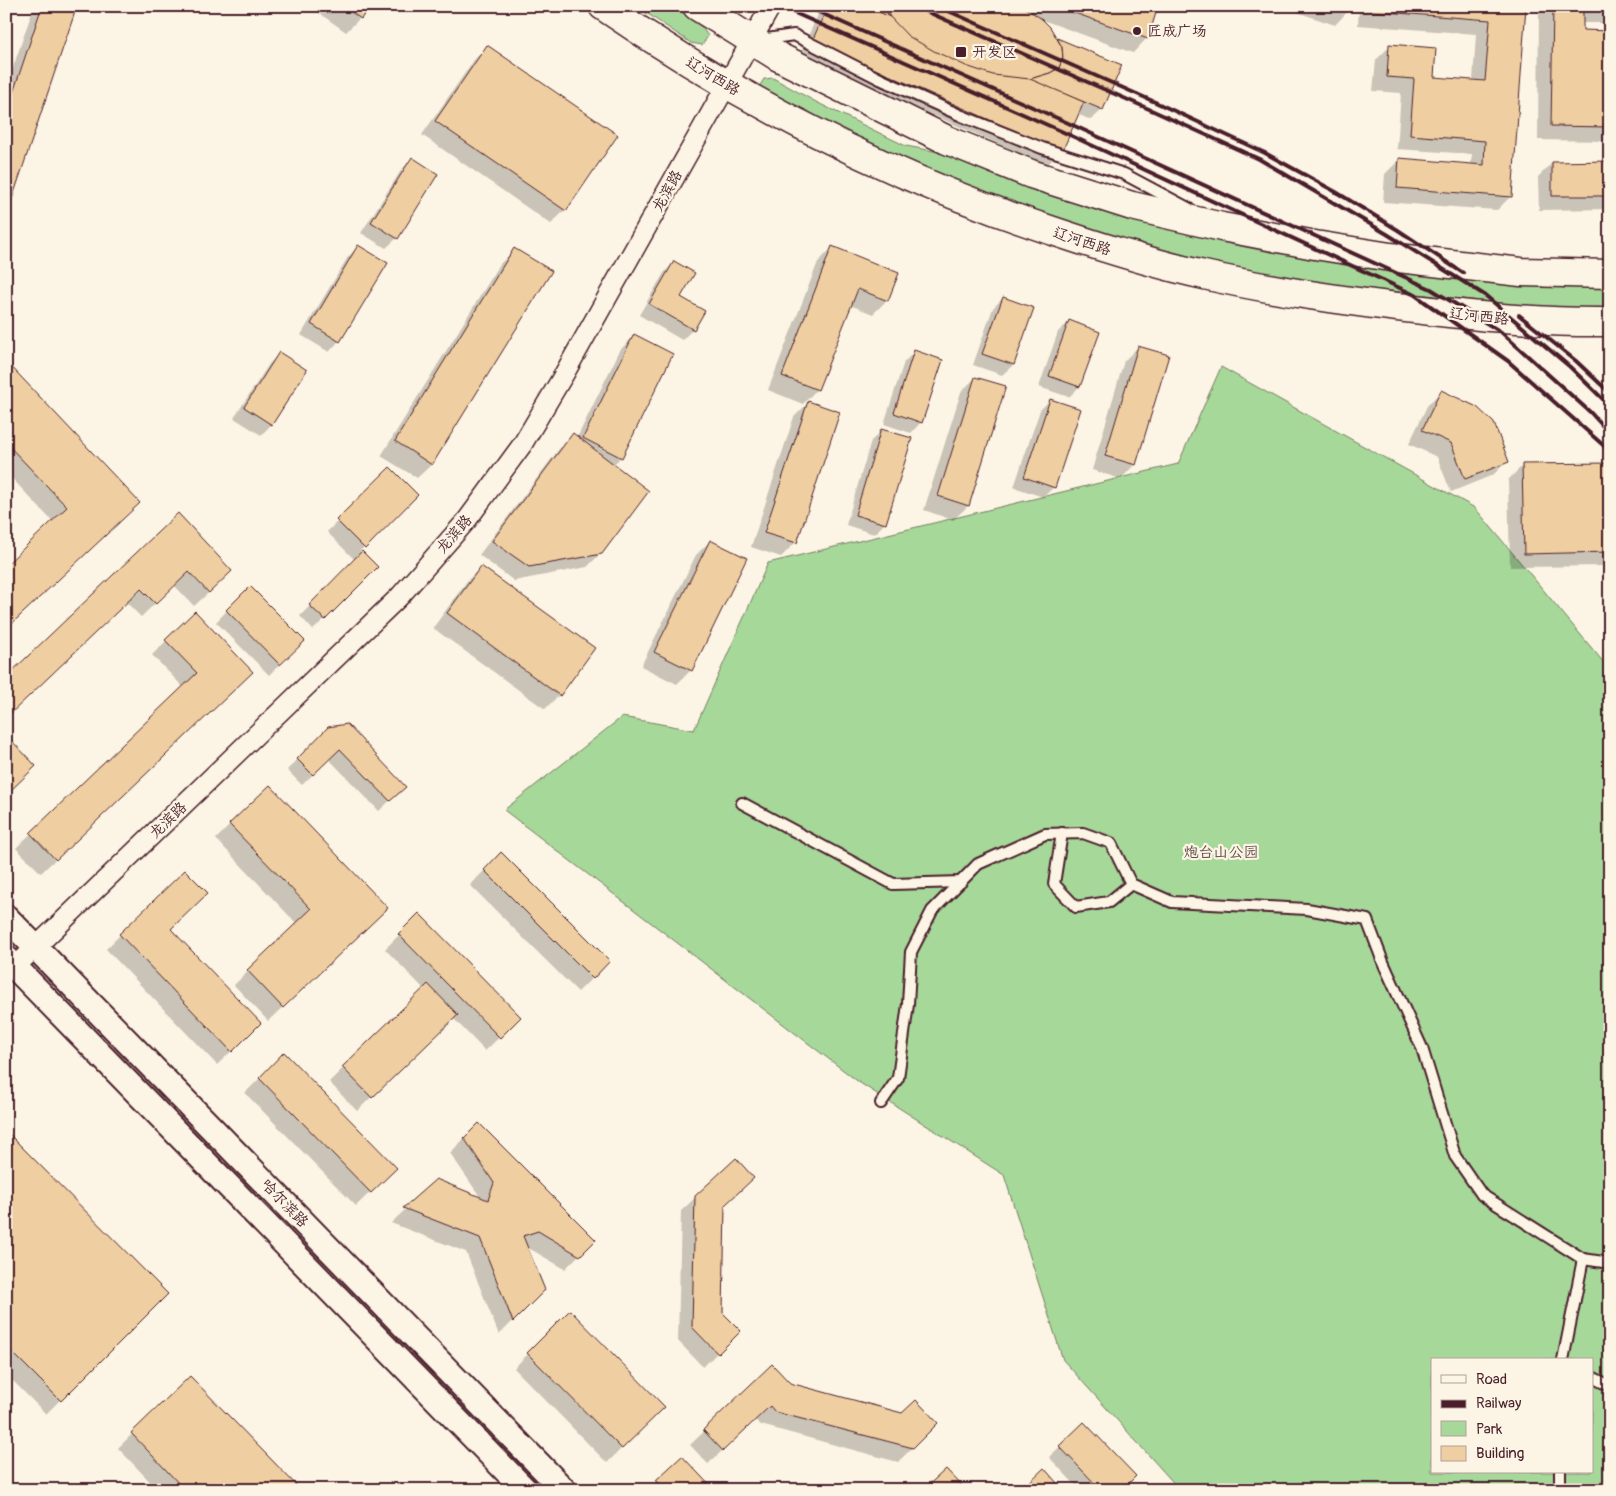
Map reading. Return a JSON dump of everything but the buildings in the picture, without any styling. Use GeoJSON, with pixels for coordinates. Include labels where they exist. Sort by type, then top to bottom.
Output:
{"type":"FeatureCollection","features":[{"type":"Feature","properties":{"kind":"main road","name":"辽河西路"},"geometry":{"type":"LineString","coordinates":[[603,6],[691,63],[756,102],[831,141],[926,183],[1013,218],[1116,252],[1204,275],[1307,294],[1387,306],[1519,320],[1610,322]]}},
{"type":"Feature","properties":{"kind":"main road"},"geometry":{"type":"LineString","coordinates":[[697,6],[779,57],[947,140],[1031,174],[1132,206],[1324,246],[1456,265],[1529,273],[1610,274]]}},
{"type":"Feature","properties":{"kind":"street","name":"龙滨路"},"geometry":{"type":"LineString","coordinates":[[11,962],[36,947],[400,596],[467,520],[522,445],[559,384],[771,6]]}},
{"type":"Feature","properties":{"kind":"street","name":"哈尔滨路"},"geometry":{"type":"LineString","coordinates":[[6,917],[564,1490]]}},
{"type":"Feature","properties":{"kind":"street","name":"哈尔滨路"},"geometry":{"type":"LineString","coordinates":[[11,962],[525,1490]]}},
{"type":"Feature","properties":{"kind":"lane"},"geometry":{"type":"LineString","coordinates":[[742,803],[893,884],[961,882]]}},
{"type":"Feature","properties":{"kind":"lane"},"geometry":{"type":"LineString","coordinates":[[1062,833],[1054,884],[1076,906],[1109,902],[1131,884]]}},
{"type":"Feature","properties":{"kind":"lane"},"geometry":{"type":"LineString","coordinates":[[882,1103],[898,1078],[908,1004],[911,952],[932,911],[978,864],[1045,834],[1083,833],[1111,844],[1131,884],[1172,902],[1307,909],[1367,920],[1383,962],[1422,1048],[1455,1156],[1482,1195],[1584,1259],[1610,1264]]}},
{"type":"Feature","properties":{"kind":"lane"},"geometry":{"type":"LineString","coordinates":[[1563,1358],[1584,1259]]}},
{"type":"Feature","properties":{"kind":"lane"},"geometry":{"type":"LineString","coordinates":[[1594,1378],[1610,1386]]}},
{"type":"Feature","properties":{"kind":"lane"},"geometry":{"type":"LineString","coordinates":[[1560,1474],[1560,1490]]}},
{"type":"Feature","properties":{"kind":"green space"},"geometry":{"type":"Polygon","coordinates":[[[636,6],[673,6],[701,26],[708,36],[702,45],[691,43],[636,6]]]}},
{"type":"Feature","properties":{"kind":"green space"},"geometry":{"type":"Polygon","coordinates":[[[773,78],[816,102],[906,146],[944,153],[1012,179],[1610,285],[1610,312],[1535,307],[1244,273],[1126,244],[900,163],[759,87],[764,79],[773,78]]]}},
{"type":"Feature","properties":{"kind":"green space","name":"炮台山公园"},"geometry":{"type":"Polygon","coordinates":[[[1221,367],[1475,508],[1610,670],[1610,1490],[1180,1490],[1063,1360],[1004,1175],[860,1083],[504,810],[622,717],[694,730],[768,563],[1178,464],[1221,367]]]}},
{"type":"Feature","properties":{"kind":"railway"},"geometry":{"type":"LineString","coordinates":[[779,6],[1061,131],[1415,295],[1508,361],[1610,453]]}},
{"type":"Feature","properties":{"kind":"railway"},"geometry":{"type":"LineString","coordinates":[[805,6],[1066,122],[1431,289],[1501,332],[1590,412],[1610,434]]}},
{"type":"Feature","properties":{"kind":"railway"},"geometry":{"type":"LineString","coordinates":[[914,6],[1259,159],[1387,234],[1486,296],[1570,367],[1610,406]]}},
{"type":"Feature","properties":{"kind":"railway"},"geometry":{"type":"LineString","coordinates":[[937,6],[1155,102],[1265,153],[1336,192],[1463,273]]}},
{"type":"Feature","properties":{"kind":"railway"},"geometry":{"type":"LineString","coordinates":[[1519,315],[1576,361],[1610,393]]}},
{"type":"Feature","properties":{"kind":"place","name":"匠成广场"},"geometry":{"type":"Point","coordinates":[1137,31]}},
{"type":"Feature","properties":{"kind":"place","name":"开发区"},"geometry":{"type":"Point","coordinates":[961,52]}}]}
